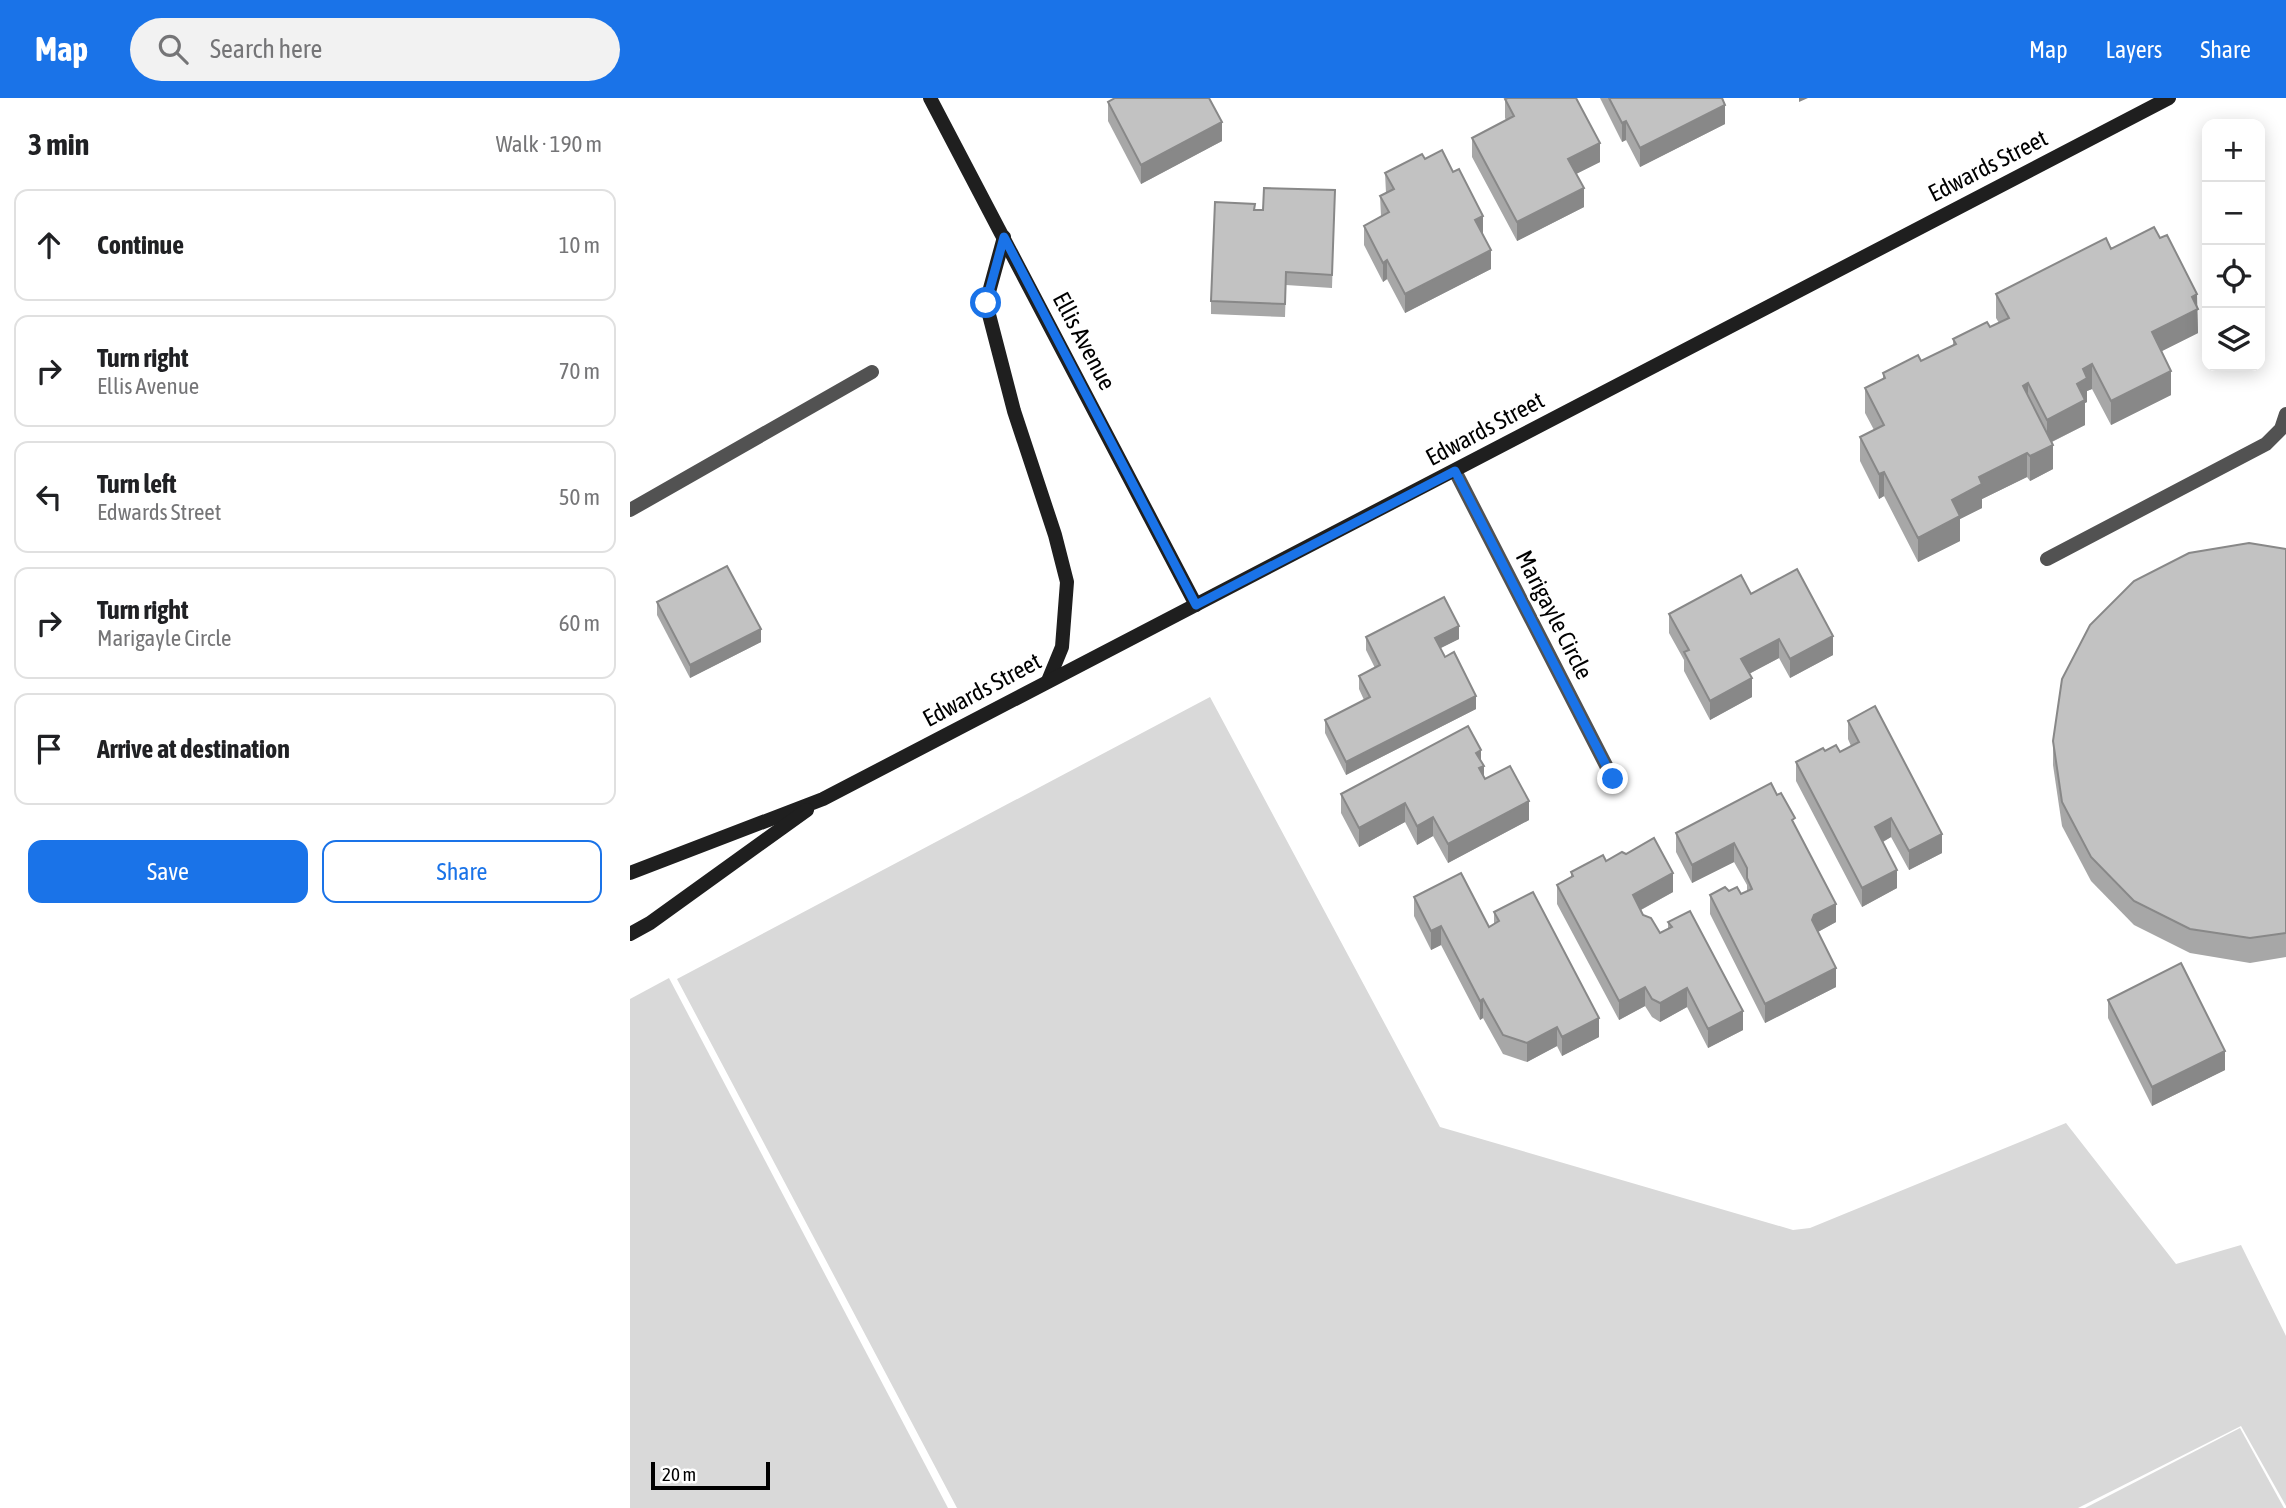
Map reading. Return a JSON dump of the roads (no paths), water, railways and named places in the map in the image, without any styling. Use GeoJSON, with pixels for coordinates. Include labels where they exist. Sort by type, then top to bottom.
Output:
{"type":"FeatureCollection","features":[{"type":"Feature","properties":{"kind":"main road","name":"Ellis Avenue"},"geometry":{"type":"LineString","coordinates":[[930,98],[1196,605]]}},
{"type":"Feature","properties":{"kind":"main road","name":"Edwards Street"},"geometry":{"type":"LineString","coordinates":[[630,873],[823,799],[2169,98]]}},
{"type":"Feature","properties":{"kind":"main road"},"geometry":{"type":"LineString","coordinates":[[1004,237],[986,303],[1014,411],[1055,535],[1067,582],[1062,646],[1048,681]]}},
{"type":"Feature","properties":{"kind":"main road","name":"Edwards Street"},"geometry":{"type":"LineString","coordinates":[[630,934],[650,923],[823,799]]}},
{"type":"Feature","properties":{"kind":"street"},"geometry":{"type":"LineString","coordinates":[[630,510],[872,372]]}},
{"type":"Feature","properties":{"kind":"street"},"geometry":{"type":"LineString","coordinates":[[2047,559],[2266,444],[2281,429],[2286,414]]}},
{"type":"Feature","properties":{"kind":"street","name":"Marigayle Circle"},"geometry":{"type":"LineString","coordinates":[[1455,471],[1613,779]]}}]}
